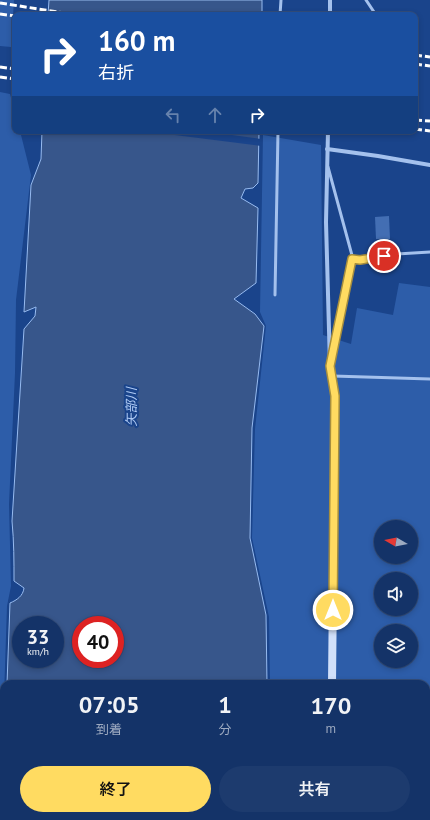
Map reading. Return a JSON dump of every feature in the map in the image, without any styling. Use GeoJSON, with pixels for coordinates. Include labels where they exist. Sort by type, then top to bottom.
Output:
{"type":"FeatureCollection","features":[{"type":"Feature","properties":{"kind":"street"},"geometry":{"type":"LineString","coordinates":[[330,0],[330,12]]}},
{"type":"Feature","properties":{"kind":"street"},"geometry":{"type":"LineString","coordinates":[[328,134],[326,222],[330,366],[335,396],[332,680]]}},
{"type":"Feature","properties":{"kind":"street"},"geometry":{"type":"LineString","coordinates":[[327,149],[430,165]]}},
{"type":"Feature","properties":{"kind":"lane"},"geometry":{"type":"LineString","coordinates":[[280,12],[282,0]]}},
{"type":"Feature","properties":{"kind":"lane"},"geometry":{"type":"LineString","coordinates":[[366,0],[374,12]]}},
{"type":"Feature","properties":{"kind":"lane"},"geometry":{"type":"LineString","coordinates":[[275,295],[278,134]]}},
{"type":"Feature","properties":{"kind":"lane"},"geometry":{"type":"LineString","coordinates":[[327,161],[352,259],[330,366]]}},
{"type":"Feature","properties":{"kind":"lane"},"geometry":{"type":"LineString","coordinates":[[352,259],[360,260],[397,254],[430,252]]}},
{"type":"Feature","properties":{"kind":"lane"},"geometry":{"type":"LineString","coordinates":[[332,376],[430,379]]}},
{"type":"Feature","properties":{"kind":"shaded area"},"geometry":{"type":"Polygon","coordinates":[[[0,0],[14,0],[13,12],[12,12],[11,47],[0,46],[0,0]]]}},
{"type":"Feature","properties":{"kind":"shaded area"},"geometry":{"type":"Polygon","coordinates":[[[0,92],[10,94],[12,102],[12,134],[21,134],[31,175],[16,300],[15,373],[9,504],[11,586],[7,606],[5,680],[0,680],[0,92]]]}},
{"type":"Feature","properties":{"kind":"shaded area"},"geometry":{"type":"Polygon","coordinates":[[[263,135],[321,145],[323,335],[351,344],[357,308],[393,315],[399,283],[430,287],[430,680],[270,680],[269,617],[252,538],[255,429],[266,326],[260,312],[263,135]]]}},
{"type":"Feature","properties":{"kind":"water"},"geometry":{"type":"Polygon","coordinates":[[[49,0],[262,0],[262,12],[48,12],[49,0]]]}},
{"type":"Feature","properties":{"kind":"water","name":"矢部川"},"geometry":{"type":"Polygon","coordinates":[[[42,134],[259,134],[258,183],[253,188],[245,189],[241,198],[258,208],[256,283],[234,299],[255,314],[264,326],[252,428],[250,538],[266,615],[267,680],[7,680],[10,603],[19,597],[24,588],[14,581],[14,544],[12,521],[24,329],[35,316],[36,307],[24,312],[31,185],[41,159],[42,134]]]}},
{"type":"Feature","properties":{"kind":"pier"},"geometry":{"type":"Polygon","coordinates":[[[167,134],[224,134],[261,139],[261,146],[167,134]]]}},
{"type":"Feature","properties":{"kind":"building"},"geometry":{"type":"Polygon","coordinates":[[[389,216],[390,239],[376,239],[375,217],[389,216]]]}},
{"type":"Feature","properties":{"kind":"railway"},"geometry":{"type":"LineString","coordinates":[[0,3],[58,12]]}},
{"type":"Feature","properties":{"kind":"railway"},"geometry":{"type":"LineString","coordinates":[[0,14],[12,16]]}},
{"type":"Feature","properties":{"kind":"railway"},"geometry":{"type":"LineString","coordinates":[[418,55],[430,57]]}},
{"type":"Feature","properties":{"kind":"railway"},"geometry":{"type":"LineString","coordinates":[[418,64],[430,66]]}},
{"type":"Feature","properties":{"kind":"railway"},"geometry":{"type":"LineString","coordinates":[[0,67],[12,69]]}},
{"type":"Feature","properties":{"kind":"railway"},"geometry":{"type":"LineString","coordinates":[[0,77],[12,79]]}},
{"type":"Feature","properties":{"kind":"railway"},"geometry":{"type":"LineString","coordinates":[[418,120],[430,121]]}},
{"type":"Feature","properties":{"kind":"railway"},"geometry":{"type":"LineString","coordinates":[[418,129],[430,131]]}},
{"type":"Feature","properties":{"kind":"route"},"geometry":{"type":"LineString","coordinates":[[333,610],[335,396],[330,366],[344,305],[352,259],[360,260],[384,256]]}}]}
